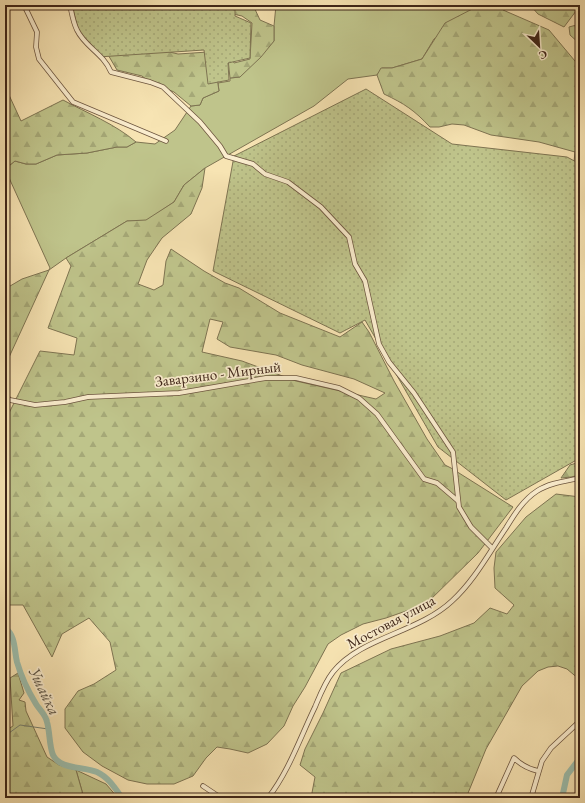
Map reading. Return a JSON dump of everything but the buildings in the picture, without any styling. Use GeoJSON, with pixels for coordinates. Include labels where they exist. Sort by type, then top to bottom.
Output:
{"type":"FeatureCollection","features":[{"type":"Feature","properties":{"kind":"street"},"geometry":{"type":"LineString","coordinates":[[24,5],[37,32],[36,47],[39,59],[73,102],[166,140]]}},
{"type":"Feature","properties":{"kind":"street"},"geometry":{"type":"LineString","coordinates":[[70,5],[77,31],[87,44],[99,54],[108,65],[110,72],[150,82],[163,87],[200,122],[220,146],[226,156],[253,164],[265,174],[288,182],[320,208],[349,237],[355,264],[365,282],[379,344],[389,362],[414,393],[453,452],[459,507],[467,521],[492,548]]}},
{"type":"Feature","properties":{"kind":"street","name":"Заварзино - Мирный"},"geometry":{"type":"LineString","coordinates":[[5,396],[10,400],[35,405],[66,402],[88,397],[179,393],[266,378],[296,378],[339,388],[359,398],[377,414],[424,479],[437,483],[458,501]]}},
{"type":"Feature","properties":{"kind":"street","name":"Мостовая улица"},"geometry":{"type":"LineString","coordinates":[[268,798],[279,784],[320,695],[333,672],[365,648],[410,628],[438,613],[463,590],[520,507],[529,498],[537,491],[549,486],[580,478]]}},
{"type":"Feature","properties":{"kind":"street"},"geometry":{"type":"LineString","coordinates":[[531,798],[542,761],[551,748],[580,721]]}},
{"type":"Feature","properties":{"kind":"street"},"geometry":{"type":"LineString","coordinates":[[496,798],[514,758],[532,770],[538,771]]}},
{"type":"Feature","properties":{"kind":"street"},"geometry":{"type":"LineString","coordinates":[[203,786],[221,798]]}},
{"type":"Feature","properties":{"kind":"green space"},"geometry":{"type":"Polygon","coordinates":[[[72,5],[235,5],[235,16],[251,23],[250,58],[228,63],[229,80],[208,84],[204,50],[98,57],[78,29],[72,5]]]}},
{"type":"Feature","properties":{"kind":"green space"},"geometry":{"type":"Polygon","coordinates":[[[228,5],[253,5],[260,20],[274,26],[274,41],[261,57],[240,77],[230,78],[228,59],[232,58],[234,63],[250,59],[252,23],[242,16],[233,14],[228,5]]]}},
{"type":"Feature","properties":{"kind":"green space"},"geometry":{"type":"Polygon","coordinates":[[[276,5],[480,5],[434,39],[422,59],[392,68],[382,68],[377,75],[348,79],[314,106],[205,168],[184,185],[174,202],[146,221],[127,221],[49,270],[50,268],[5,169],[15,161],[26,164],[36,164],[57,155],[87,153],[117,147],[127,147],[136,142],[155,144],[175,130],[191,106],[200,105],[203,98],[219,91],[218,83],[230,81],[230,78],[240,77],[274,41],[276,5]]]}},
{"type":"Feature","properties":{"kind":"green space"},"geometry":{"type":"Polygon","coordinates":[[[480,5],[501,5],[503,10],[549,30],[580,67],[580,181],[573,171],[575,152],[539,142],[491,135],[464,125],[452,124],[439,127],[430,127],[409,108],[384,94],[377,75],[381,68],[392,68],[422,59],[445,23],[480,5]]]}},
{"type":"Feature","properties":{"kind":"green space"},"geometry":{"type":"Polygon","coordinates":[[[530,5],[580,5],[580,11],[576,11],[564,27],[538,14],[530,5]]]}},
{"type":"Feature","properties":{"kind":"green space"},"geometry":{"type":"Polygon","coordinates":[[[580,24],[580,44],[570,35],[569,27],[580,24]]]}},
{"type":"Feature","properties":{"kind":"green space"},"geometry":{"type":"Polygon","coordinates":[[[161,50],[178,54],[208,52],[216,71],[219,91],[203,98],[200,105],[191,106],[174,92],[147,80],[142,76],[117,70],[107,53],[161,50]]]}},
{"type":"Feature","properties":{"kind":"green space"},"geometry":{"type":"Polygon","coordinates":[[[366,89],[452,144],[567,157],[580,164],[580,458],[506,500],[438,447],[365,320],[340,333],[213,271],[234,156],[366,89]]]}},
{"type":"Feature","properties":{"kind":"green space"},"geometry":{"type":"Polygon","coordinates":[[[5,94],[9,95],[21,121],[63,100],[110,124],[136,142],[127,147],[117,147],[87,153],[57,155],[36,164],[26,164],[15,161],[5,169],[5,94]]]}},
{"type":"Feature","properties":{"kind":"green space"},"geometry":{"type":"Polygon","coordinates":[[[205,168],[202,188],[191,214],[162,238],[147,260],[138,284],[154,290],[163,285],[166,261],[171,249],[204,271],[225,283],[239,288],[280,313],[340,337],[362,322],[369,332],[394,381],[427,439],[445,465],[513,507],[478,553],[426,604],[386,618],[363,624],[341,635],[328,644],[293,706],[284,726],[267,744],[248,753],[217,747],[206,758],[193,776],[174,784],[147,784],[128,780],[102,766],[83,752],[65,728],[65,709],[78,691],[94,684],[116,670],[110,642],[89,618],[62,634],[52,657],[23,605],[5,605],[5,421],[40,351],[74,355],[77,338],[48,328],[71,266],[66,258],[127,221],[146,220],[174,202],[184,185],[205,168]],[[210,319],[202,352],[242,361],[296,381],[376,399],[385,393],[354,379],[302,365],[276,355],[230,347],[217,339],[223,322],[210,319]]]}},
{"type":"Feature","properties":{"kind":"green space"},"geometry":{"type":"Polygon","coordinates":[[[49,270],[5,366],[5,289],[22,279],[49,270]]]}},
{"type":"Feature","properties":{"kind":"green space"},"geometry":{"type":"Polygon","coordinates":[[[580,462],[580,475],[561,478],[570,465],[580,462]]]}},
{"type":"Feature","properties":{"kind":"green space"},"geometry":{"type":"Polygon","coordinates":[[[556,494],[580,497],[580,680],[567,669],[558,666],[548,667],[538,671],[522,686],[486,749],[466,798],[311,798],[315,777],[300,765],[305,749],[341,673],[391,649],[440,636],[474,623],[490,608],[507,614],[514,605],[495,588],[494,568],[496,552],[526,517],[556,494]]]}},
{"type":"Feature","properties":{"kind":"green space"},"geometry":{"type":"Polygon","coordinates":[[[18,673],[24,693],[19,700],[25,702],[26,711],[47,757],[59,765],[76,770],[84,798],[5,798],[5,731],[13,726],[10,678],[18,673]]]}},
{"type":"Feature","properties":{"kind":"green space"},"geometry":{"type":"Polygon","coordinates":[[[76,770],[106,784],[118,798],[84,798],[76,770]]]}},
{"type":"Feature","properties":{"kind":"waterway","name":"Ушайка"},"geometry":{"type":"LineString","coordinates":[[5,628],[9,631],[13,639],[17,662],[25,683],[37,706],[46,719],[51,747],[56,760],[72,767],[91,770],[101,774],[111,783],[122,798]]}},
{"type":"Feature","properties":{"kind":"waterway"},"geometry":{"type":"LineString","coordinates":[[5,736],[20,725],[48,729]]}},
{"type":"Feature","properties":{"kind":"waterway","name":"Ушайка"},"geometry":{"type":"LineString","coordinates":[[562,798],[567,775],[580,758]]}}]}
